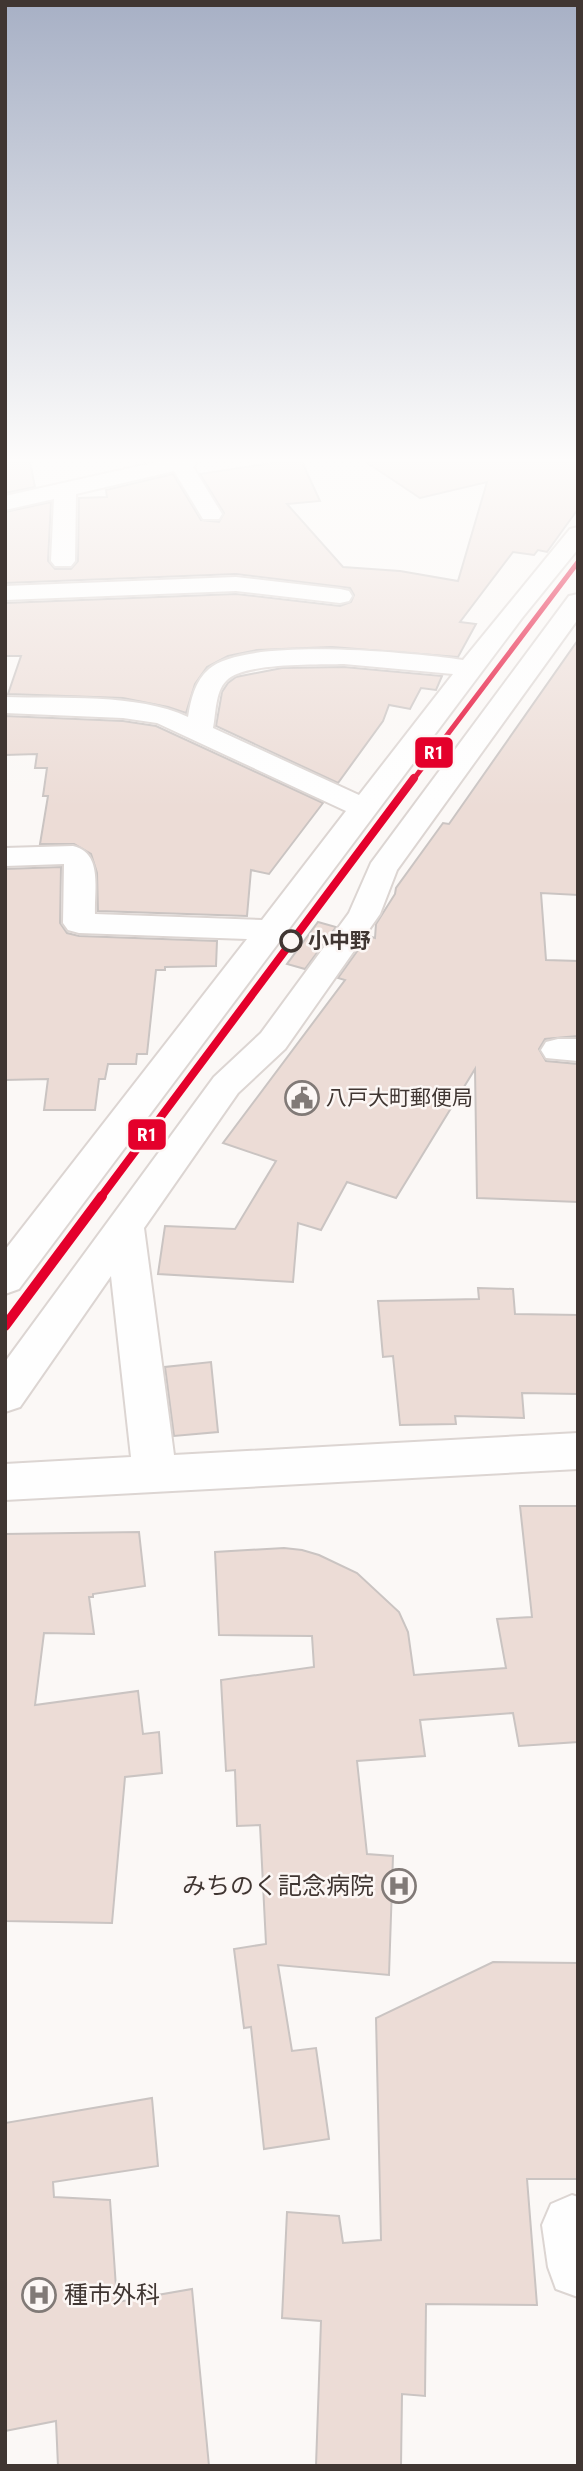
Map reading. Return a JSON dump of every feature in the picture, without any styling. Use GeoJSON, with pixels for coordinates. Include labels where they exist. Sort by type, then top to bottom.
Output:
{"type":"FeatureCollection","features":[{"type":"Feature","properties":{"kind":"street"},"geometry":{"type":"LineString","coordinates":[[5,1279],[470,669],[543,577]]}},
{"type":"Feature","properties":{"kind":"street"},"geometry":{"type":"LineString","coordinates":[[5,593],[236,584],[340,596]]}},
{"type":"Feature","properties":{"kind":"street"},"geometry":{"type":"LineString","coordinates":[[5,1395],[226,1085],[273,1041],[364,914],[382,869],[578,601]]}},
{"type":"Feature","properties":{"kind":"street"},"geometry":{"type":"LineString","coordinates":[[199,730],[208,687],[225,670],[243,663],[362,655],[470,669]]}},
{"type":"Feature","properties":{"kind":"street"},"geometry":{"type":"LineString","coordinates":[[5,705],[123,710],[164,716],[364,808]]}},
{"type":"Feature","properties":{"kind":"street"},"geometry":{"type":"LineString","coordinates":[[5,857],[73,855],[79,863],[79,923],[271,930]]}},
{"type":"Feature","properties":{"kind":"street"},"geometry":{"type":"LineString","coordinates":[[125,1226],[155,1474]]}},
{"type":"Feature","properties":{"kind":"street"},"geometry":{"type":"LineString","coordinates":[[5,1482],[578,1451]]}},
{"type":"Feature","properties":{"kind":"building"},"geometry":{"type":"Polygon","coordinates":[[[5,577],[151,577],[5,583],[5,577]]]}},
{"type":"Feature","properties":{"kind":"building"},"geometry":{"type":"Polygon","coordinates":[[[263,577],[437,577],[458,581],[459,577],[494,577],[460,622],[476,624],[458,657],[332,647],[257,650],[228,656],[207,667],[195,684],[186,713],[123,698],[8,694],[21,656],[5,656],[5,603],[236,594],[340,606],[351,602],[354,595],[350,588],[263,577]]]}},
{"type":"Feature","properties":{"kind":"building"},"geometry":{"type":"Polygon","coordinates":[[[578,640],[578,895],[541,893],[546,960],[578,961],[578,1036],[545,1039],[539,1049],[546,1061],[578,1064],[578,1202],[477,1198],[475,1069],[396,1198],[347,1182],[321,1230],[298,1223],[293,1282],[158,1274],[165,1226],[235,1229],[276,1161],[223,1143],[345,980],[338,978],[368,936],[375,938],[376,924],[396,888],[443,823],[449,824],[578,640]]]}},
{"type":"Feature","properties":{"kind":"building"},"geometry":{"type":"Polygon","coordinates":[[[344,667],[442,676],[436,690],[421,688],[410,709],[389,705],[383,721],[338,783],[216,726],[222,692],[236,677],[282,668],[344,667]]]}},
{"type":"Feature","properties":{"kind":"building"},"geometry":{"type":"Polygon","coordinates":[[[5,716],[123,721],[156,726],[323,803],[269,874],[251,870],[247,916],[98,911],[97,873],[91,854],[74,844],[40,844],[48,796],[43,796],[47,768],[35,768],[37,754],[5,755],[5,716]]]}},
{"type":"Feature","properties":{"kind":"building"},"geometry":{"type":"Polygon","coordinates":[[[61,867],[60,923],[67,933],[79,936],[217,941],[216,966],[165,967],[165,970],[156,970],[147,1054],[137,1054],[136,1064],[108,1064],[105,1079],[99,1079],[95,1110],[44,1110],[48,1079],[5,1080],[5,869],[61,867]]]}},
{"type":"Feature","properties":{"kind":"building"},"geometry":{"type":"Polygon","coordinates":[[[318,922],[336,927],[305,969],[287,964],[318,922]]]}},
{"type":"Feature","properties":{"kind":"building"},"geometry":{"type":"Polygon","coordinates":[[[478,1288],[513,1289],[515,1314],[578,1315],[578,1394],[522,1393],[524,1418],[455,1416],[456,1424],[400,1425],[393,1356],[383,1357],[378,1301],[479,1299],[478,1288]]]}},
{"type":"Feature","properties":{"kind":"building"},"geometry":{"type":"Polygon","coordinates":[[[211,1362],[218,1432],[174,1436],[165,1367],[211,1362]]]}},
{"type":"Feature","properties":{"kind":"building"},"geometry":{"type":"Polygon","coordinates":[[[520,1506],[578,1506],[578,1742],[519,1746],[513,1713],[420,1720],[425,1756],[357,1761],[367,1854],[393,1856],[389,1975],[278,1965],[292,2051],[316,2048],[329,2139],[264,2149],[251,2027],[244,2028],[234,1949],[266,1944],[260,1825],[237,1826],[235,1770],[226,1771],[221,1680],[314,1667],[312,1636],[219,1635],[215,1552],[284,1548],[302,1550],[357,1573],[399,1612],[408,1632],[414,1675],[506,1668],[497,1619],[532,1617],[520,1506]]]}},
{"type":"Feature","properties":{"kind":"building"},"geometry":{"type":"Polygon","coordinates":[[[139,1532],[145,1586],[93,1594],[93,1597],[89,1597],[94,1634],[44,1633],[35,1705],[138,1691],[143,1734],[159,1732],[162,1773],[125,1777],[112,1923],[5,1921],[5,1534],[139,1532]]]}},
{"type":"Feature","properties":{"kind":"building"},"geometry":{"type":"Polygon","coordinates":[[[493,1962],[578,1963],[578,2179],[527,2179],[537,2305],[426,2304],[425,2396],[402,2394],[401,2466],[316,2466],[321,2321],[282,2318],[287,2212],[339,2216],[343,2243],[381,2240],[376,2018],[493,1962]]]}},
{"type":"Feature","properties":{"kind":"building"},"geometry":{"type":"Polygon","coordinates":[[[152,2098],[158,2166],[53,2182],[54,2197],[110,2200],[117,2302],[192,2289],[209,2466],[58,2466],[56,2421],[5,2431],[5,2123],[152,2098]]]}},
{"type":"Feature","properties":{"kind":"transit line","name":"R1"},"geometry":{"type":"LineString","coordinates":[[5,1326],[291,941],[566,577]]}},
{"type":"Feature","properties":{"kind":"place","name":"小中野"},"geometry":{"type":"Point","coordinates":[291,941]}},
{"type":"Feature","properties":{"kind":"place","name":"八戸大町郵便局"},"geometry":{"type":"Point","coordinates":[302,1098]}},
{"type":"Feature","properties":{"kind":"place","name":"みちのく記念病院"},"geometry":{"type":"Point","coordinates":[399,1886]}},
{"type":"Feature","properties":{"kind":"place","name":"種市外科"},"geometry":{"type":"Point","coordinates":[39,2295]}}]}
